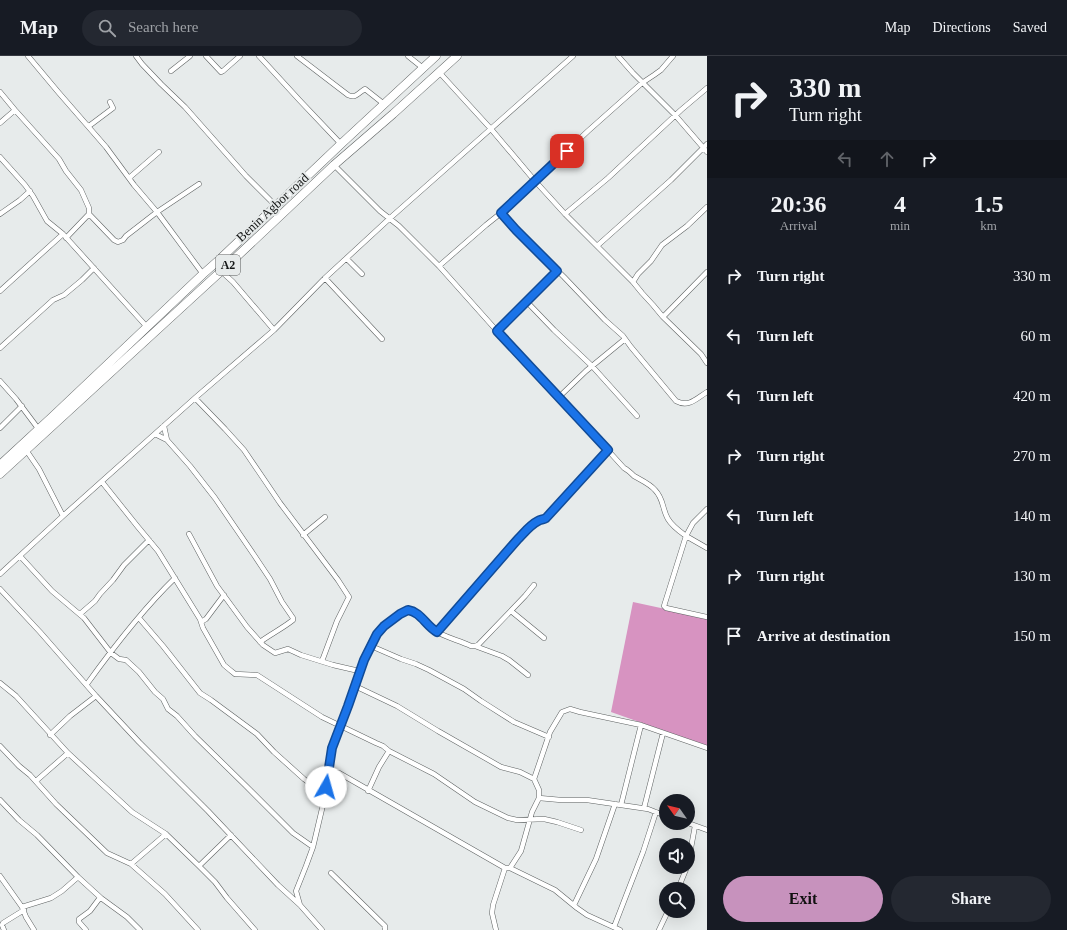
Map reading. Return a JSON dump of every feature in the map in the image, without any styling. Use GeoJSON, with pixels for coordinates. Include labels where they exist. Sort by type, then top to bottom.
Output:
{"type":"FeatureCollection","features":[{"type":"Feature","properties":{"kind":"highway","name":"Benin Agbor road"},"geometry":{"type":"LineString","coordinates":[[0,474],[26,450],[42,432],[147,327],[436,56]]}},
{"type":"Feature","properties":{"kind":"highway","name":"Benin Agbor road"},"geometry":{"type":"LineString","coordinates":[[0,466],[42,432],[221,271],[334,165],[457,56]]}},
{"type":"Feature","properties":{"kind":"street"},"geometry":{"type":"LineString","coordinates":[[28,56],[106,147],[143,196],[158,212],[203,274]]}},
{"type":"Feature","properties":{"kind":"street"},"geometry":{"type":"LineString","coordinates":[[136,56],[160,84],[185,107],[246,176],[276,206]]}},
{"type":"Feature","properties":{"kind":"street"},"geometry":{"type":"LineString","coordinates":[[171,71],[190,56]]}},
{"type":"Feature","properties":{"kind":"street"},"geometry":{"type":"LineString","coordinates":[[206,56],[221,72],[240,56]]}},
{"type":"Feature","properties":{"kind":"street"},"geometry":{"type":"LineString","coordinates":[[259,56],[341,144]]}},
{"type":"Feature","properties":{"kind":"street"},"geometry":{"type":"LineString","coordinates":[[297,56],[348,95],[356,96],[365,90],[384,104]]}},
{"type":"Feature","properties":{"kind":"street"},"geometry":{"type":"LineString","coordinates":[[408,56],[423,68]]}},
{"type":"Feature","properties":{"kind":"street"},"geometry":{"type":"LineString","coordinates":[[0,574],[195,398],[274,330],[325,278],[389,219],[573,56]]}},
{"type":"Feature","properties":{"kind":"street"},"geometry":{"type":"LineString","coordinates":[[618,56],[705,146],[707,152]]}},
{"type":"Feature","properties":{"kind":"street"},"geometry":{"type":"LineString","coordinates":[[439,266],[501,213],[588,130],[642,82],[661,70],[673,56]]}},
{"type":"Feature","properties":{"kind":"street"},"geometry":{"type":"LineString","coordinates":[[439,72],[491,129],[535,182],[633,282],[663,317],[701,354],[707,363]]}},
{"type":"Feature","properties":{"kind":"street"},"geometry":{"type":"LineString","coordinates":[[565,214],[608,178],[707,88]]}},
{"type":"Feature","properties":{"kind":"street"},"geometry":{"type":"LineString","coordinates":[[0,92],[59,159],[66,171],[81,190],[89,208],[89,214],[114,240],[118,242],[123,240],[126,236],[158,212],[199,184]]}},
{"type":"Feature","properties":{"kind":"street"},"geometry":{"type":"LineString","coordinates":[[89,126],[113,108],[110,102]]}},
{"type":"Feature","properties":{"kind":"street"},"geometry":{"type":"LineString","coordinates":[[0,123],[15,110]]}},
{"type":"Feature","properties":{"kind":"street"},"geometry":{"type":"LineString","coordinates":[[597,246],[671,180],[705,146]]}},
{"type":"Feature","properties":{"kind":"street"},"geometry":{"type":"LineString","coordinates":[[129,178],[159,152]]}},
{"type":"Feature","properties":{"kind":"street"},"geometry":{"type":"LineString","coordinates":[[0,157],[30,191],[47,221],[65,236],[147,327]]}},
{"type":"Feature","properties":{"kind":"street"},"geometry":{"type":"LineString","coordinates":[[334,165],[380,211],[399,226],[439,266],[624,468],[655,489],[663,502],[664,510],[672,524],[686,536],[707,548]]}},
{"type":"Feature","properties":{"kind":"street"},"geometry":{"type":"LineString","coordinates":[[0,214],[30,191]]}},
{"type":"Feature","properties":{"kind":"street"},"geometry":{"type":"LineString","coordinates":[[633,282],[638,274],[651,261],[662,245],[707,207]]}},
{"type":"Feature","properties":{"kind":"street"},"geometry":{"type":"LineString","coordinates":[[501,213],[605,320],[626,339],[676,401],[683,404],[690,403],[707,392]]}},
{"type":"Feature","properties":{"kind":"street"},"geometry":{"type":"LineString","coordinates":[[0,291],[89,214]]}},
{"type":"Feature","properties":{"kind":"street"},"geometry":{"type":"LineString","coordinates":[[347,259],[362,274]]}},
{"type":"Feature","properties":{"kind":"street"},"geometry":{"type":"LineString","coordinates":[[0,348],[53,300],[64,295],[94,268]]}},
{"type":"Feature","properties":{"kind":"street"},"geometry":{"type":"LineString","coordinates":[[221,271],[233,282],[274,330]]}},
{"type":"Feature","properties":{"kind":"street"},"geometry":{"type":"LineString","coordinates":[[497,331],[528,302],[557,271]]}},
{"type":"Feature","properties":{"kind":"street"},"geometry":{"type":"LineString","coordinates":[[663,317],[707,272]]}},
{"type":"Feature","properties":{"kind":"street"},"geometry":{"type":"LineString","coordinates":[[325,278],[382,339]]}},
{"type":"Feature","properties":{"kind":"street"},"geometry":{"type":"LineString","coordinates":[[528,302],[554,330],[592,366],[637,416]]}},
{"type":"Feature","properties":{"kind":"street"},"geometry":{"type":"LineString","coordinates":[[559,397],[592,366],[626,339]]}},
{"type":"Feature","properties":{"kind":"street"},"geometry":{"type":"LineString","coordinates":[[0,381],[42,432]]}},
{"type":"Feature","properties":{"kind":"street"},"geometry":{"type":"LineString","coordinates":[[195,398],[244,450],[349,597],[337,621],[322,662]]}},
{"type":"Feature","properties":{"kind":"street"},"geometry":{"type":"LineString","coordinates":[[0,428],[22,406]]}},
{"type":"Feature","properties":{"kind":"street"},"geometry":{"type":"LineString","coordinates":[[164,426],[167,440]]}},
{"type":"Feature","properties":{"kind":"street"},"geometry":{"type":"LineString","coordinates":[[155,434],[167,440],[215,498],[270,579],[282,602],[293,618],[293,620],[281,630],[274,632],[260,642]]}},
{"type":"Feature","properties":{"kind":"street"},"geometry":{"type":"LineString","coordinates":[[26,450],[39,469],[63,516]]}},
{"type":"Feature","properties":{"kind":"street"},"geometry":{"type":"LineString","coordinates":[[437,632],[518,539],[532,525],[546,518],[608,450]]}},
{"type":"Feature","properties":{"kind":"street"},"geometry":{"type":"LineString","coordinates":[[102,482],[158,551],[201,622],[224,665],[230,670],[236,674],[257,675],[322,718],[383,746],[389,751],[434,774],[475,802],[502,816],[517,820],[551,820],[581,830]]}},
{"type":"Feature","properties":{"kind":"street"},"geometry":{"type":"LineString","coordinates":[[707,509],[693,523],[686,536],[664,606],[668,609],[707,617]]}},
{"type":"Feature","properties":{"kind":"street"},"geometry":{"type":"LineString","coordinates":[[303,534],[325,517]]}},
{"type":"Feature","properties":{"kind":"street"},"geometry":{"type":"LineString","coordinates":[[189,534],[218,586],[247,627],[260,642],[275,653],[288,649],[322,662],[359,671]]}},
{"type":"Feature","properties":{"kind":"street"},"geometry":{"type":"LineString","coordinates":[[80,614],[95,601],[124,565],[149,540]]}},
{"type":"Feature","properties":{"kind":"street"},"geometry":{"type":"LineString","coordinates":[[20,556],[52,591],[84,618],[111,653],[119,659],[126,660],[139,672],[162,699],[168,709],[177,716],[212,754],[246,785],[293,833],[313,847]]}},
{"type":"Feature","properties":{"kind":"street"},"geometry":{"type":"LineString","coordinates":[[86,684],[139,618],[174,578]]}},
{"type":"Feature","properties":{"kind":"street"},"geometry":{"type":"LineString","coordinates":[[475,646],[481,644],[534,585]]}},
{"type":"Feature","properties":{"kind":"street"},"geometry":{"type":"LineString","coordinates":[[0,589],[138,742],[231,834],[288,895],[300,905],[322,930]]}},
{"type":"Feature","properties":{"kind":"street"},"geometry":{"type":"LineString","coordinates":[[201,622],[206,619],[224,595]]}},
{"type":"Feature","properties":{"kind":"street"},"geometry":{"type":"LineString","coordinates":[[300,905],[296,891],[313,847],[326,792],[327,773],[332,748],[359,671],[377,634],[384,626],[400,614],[408,610],[413,611],[437,632],[509,660],[528,675]]}},
{"type":"Feature","properties":{"kind":"street"},"geometry":{"type":"LineString","coordinates":[[511,611],[544,638]]}},
{"type":"Feature","properties":{"kind":"street"},"geometry":{"type":"LineString","coordinates":[[139,618],[200,693],[258,734],[274,752],[304,779],[326,792]]}},
{"type":"Feature","properties":{"kind":"street"},"geometry":{"type":"LineString","coordinates":[[371,646],[401,660],[416,664],[429,670],[464,689],[514,722],[548,737]]}},
{"type":"Feature","properties":{"kind":"street"},"geometry":{"type":"LineString","coordinates":[[0,683],[16,696],[68,753],[132,812],[166,834],[199,866],[215,882],[254,930]]}},
{"type":"Feature","properties":{"kind":"street"},"geometry":{"type":"LineString","coordinates":[[355,686],[397,706],[501,767],[520,772],[534,779],[539,790],[539,798],[530,820],[521,851],[507,868],[493,905],[492,912],[496,930]]}},
{"type":"Feature","properties":{"kind":"street"},"geometry":{"type":"LineString","coordinates":[[50,735],[70,716],[96,696]]}},
{"type":"Feature","properties":{"kind":"street"},"geometry":{"type":"LineString","coordinates":[[534,779],[548,737],[562,712],[570,709],[641,725],[707,748]]}},
{"type":"Feature","properties":{"kind":"street"},"geometry":{"type":"LineString","coordinates":[[621,805],[641,725]]}},
{"type":"Feature","properties":{"kind":"street"},"geometry":{"type":"LineString","coordinates":[[644,808],[663,733]]}},
{"type":"Feature","properties":{"kind":"street"},"geometry":{"type":"LineString","coordinates":[[0,746],[56,804],[107,853],[131,864],[165,894],[198,930]]}},
{"type":"Feature","properties":{"kind":"street"},"geometry":{"type":"LineString","coordinates":[[368,791],[379,767],[389,751]]}},
{"type":"Feature","properties":{"kind":"street"},"geometry":{"type":"LineString","coordinates":[[36,782],[68,753]]}},
{"type":"Feature","properties":{"kind":"street"},"geometry":{"type":"LineString","coordinates":[[327,773],[339,774],[507,868],[555,890],[587,914],[620,930]]}},
{"type":"Feature","properties":{"kind":"street"},"geometry":{"type":"LineString","coordinates":[[539,798],[556,800],[587,800],[644,808],[659,813]]}},
{"type":"Feature","properties":{"kind":"street"},"geometry":{"type":"LineString","coordinates":[[0,800],[100,898],[127,917],[140,930]]}},
{"type":"Feature","properties":{"kind":"street"},"geometry":{"type":"LineString","coordinates":[[574,905],[596,859],[615,804]]}},
{"type":"Feature","properties":{"kind":"street"},"geometry":{"type":"LineString","coordinates":[[614,928],[644,852],[656,812]]}},
{"type":"Feature","properties":{"kind":"street"},"geometry":{"type":"LineString","coordinates":[[693,838],[696,826],[707,830]]}},
{"type":"Feature","properties":{"kind":"street"},"geometry":{"type":"LineString","coordinates":[[131,864],[166,834]]}},
{"type":"Feature","properties":{"kind":"street"},"geometry":{"type":"LineString","coordinates":[[199,866],[231,834]]}},
{"type":"Feature","properties":{"kind":"street"},"geometry":{"type":"LineString","coordinates":[[331,873],[385,926],[385,930]]}},
{"type":"Feature","properties":{"kind":"street"},"geometry":{"type":"LineString","coordinates":[[0,876],[23,909],[34,930]]}},
{"type":"Feature","properties":{"kind":"street"},"geometry":{"type":"LineString","coordinates":[[4,930],[2,925],[7,919],[23,909],[51,898],[62,891],[78,877]]}},
{"type":"Feature","properties":{"kind":"street"},"geometry":{"type":"LineString","coordinates":[[288,895],[296,891]]}},
{"type":"Feature","properties":{"kind":"street"},"geometry":{"type":"LineString","coordinates":[[86,930],[79,922],[79,919],[90,911],[100,898]]}},
{"type":"Feature","properties":{"kind":"street"},"geometry":{"type":"LineString","coordinates":[[659,930],[665,918]]}},
{"type":"Feature","properties":{"kind":"shaded area"},"geometry":{"type":"Polygon","coordinates":[[[633,602],[707,618],[707,746],[611,712],[633,602]]]}},
{"type":"Feature","properties":{"kind":"route"},"geometry":{"type":"LineString","coordinates":[[326,787],[332,748],[364,660],[377,634],[393,619],[408,610],[418,614],[437,632],[518,539],[532,525],[546,518],[608,450],[497,331],[528,302],[557,271],[507,221],[501,213],[567,151]]}}]}
